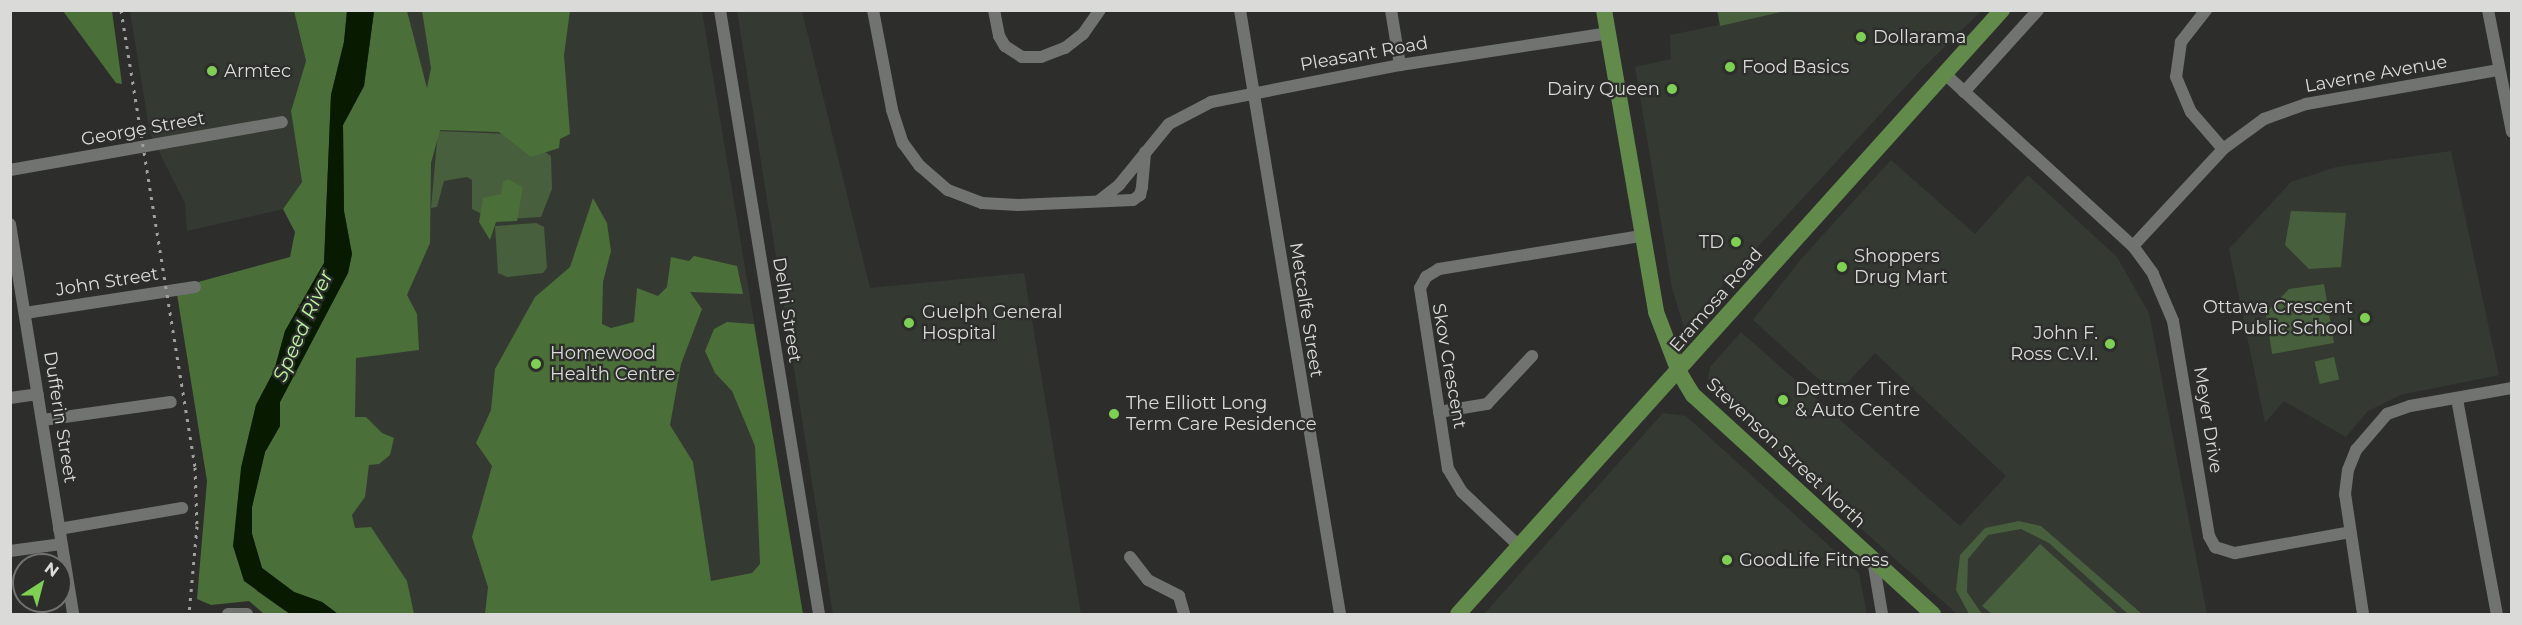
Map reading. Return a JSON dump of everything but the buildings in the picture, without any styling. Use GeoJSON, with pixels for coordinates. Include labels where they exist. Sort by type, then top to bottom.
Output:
{"type":"FeatureCollection","features":[{"type":"Feature","properties":{"kind":"main road","name":"Stevenson Street North"},"geometry":{"type":"LineString","coordinates":[[1604,10],[1641,236],[1656,312],[1679,372],[1693,395],[1933,615]]}},
{"type":"Feature","properties":{"kind":"main road","name":"Eramosa Road"},"geometry":{"type":"LineString","coordinates":[[1458,615],[1679,372],[2002,10]]}},
{"type":"Feature","properties":{"kind":"street","name":"Delhi Street"},"geometry":{"type":"LineString","coordinates":[[720,10],[819,615]]}},
{"type":"Feature","properties":{"kind":"street"},"geometry":{"type":"LineString","coordinates":[[873,10],[892,110],[903,144],[920,166],[948,190],[982,203],[1133,201],[1140,195],[1145,152]]}},
{"type":"Feature","properties":{"kind":"street"},"geometry":{"type":"LineString","coordinates":[[994,10],[999,36],[1005,46],[1022,57],[1041,57],[1065,48],[1083,34],[1100,10]]}},
{"type":"Feature","properties":{"kind":"street","name":"Metcalfe Street"},"geometry":{"type":"LineString","coordinates":[[1240,10],[1340,615]]}},
{"type":"Feature","properties":{"kind":"street"},"geometry":{"type":"LineString","coordinates":[[1391,10],[1400,65]]}},
{"type":"Feature","properties":{"kind":"street"},"geometry":{"type":"LineString","coordinates":[[1964,92],[2038,10]]}},
{"type":"Feature","properties":{"kind":"street"},"geometry":{"type":"LineString","coordinates":[[2206,10],[2181,42],[2176,77],[2191,112],[2223,149]]}},
{"type":"Feature","properties":{"kind":"street"},"geometry":{"type":"LineString","coordinates":[[2488,10],[2511,132]]}},
{"type":"Feature","properties":{"kind":"street","name":"Pleasant Road"},"geometry":{"type":"LineString","coordinates":[[1100,200],[1169,124],[1191,111],[1254,92],[1400,65],[1608,33]]}},
{"type":"Feature","properties":{"kind":"street","name":"Laverne Avenue"},"geometry":{"type":"LineString","coordinates":[[2133,246],[2223,149],[2264,119],[2306,104],[2499,70]]}},
{"type":"Feature","properties":{"kind":"street","name":"Meyer Drive"},"geometry":{"type":"LineString","coordinates":[[1945,74],[2133,246],[2163,293],[2174,321],[2209,536],[2215,547],[2235,553],[2350,532]]}},
{"type":"Feature","properties":{"kind":"street","name":"George Street"},"geometry":{"type":"LineString","coordinates":[[10,170],[282,122]]}},
{"type":"Feature","properties":{"kind":"street","name":"Dufferin Street"},"geometry":{"type":"LineString","coordinates":[[10,224],[73,615]]}},
{"type":"Feature","properties":{"kind":"street","name":"Skov Crescent"},"geometry":{"type":"LineString","coordinates":[[1519,546],[1456,486],[1448,469],[1419,298],[1426,277],[1452,266],[1641,236]]}},
{"type":"Feature","properties":{"kind":"street","name":"John Street"},"geometry":{"type":"LineString","coordinates":[[26,313],[195,287]]}},
{"type":"Feature","properties":{"kind":"street"},"geometry":{"type":"LineString","coordinates":[[1439,412],[1487,404],[1532,356]]}},
{"type":"Feature","properties":{"kind":"street"},"geometry":{"type":"LineString","coordinates":[[2363,615],[2345,494],[2348,470],[2367,433],[2395,411],[2511,388]]}},
{"type":"Feature","properties":{"kind":"street"},"geometry":{"type":"LineString","coordinates":[[10,398],[38,394]]}},
{"type":"Feature","properties":{"kind":"street"},"geometry":{"type":"LineString","coordinates":[[2457,399],[2497,615]]}},
{"type":"Feature","properties":{"kind":"street"},"geometry":{"type":"LineString","coordinates":[[43,420],[171,402]]}},
{"type":"Feature","properties":{"kind":"street"},"geometry":{"type":"LineString","coordinates":[[59,529],[182,508]]}},
{"type":"Feature","properties":{"kind":"street"},"geometry":{"type":"LineString","coordinates":[[10,551],[61,544]]}},
{"type":"Feature","properties":{"kind":"street"},"geometry":{"type":"LineString","coordinates":[[1130,557],[1148,580],[1179,596],[1184,615]]}},
{"type":"Feature","properties":{"kind":"street"},"geometry":{"type":"LineString","coordinates":[[1873,560],[1882,615]]}},
{"type":"Feature","properties":{"kind":"street"},"geometry":{"type":"LineString","coordinates":[[228,615],[247,615]]}},
{"type":"Feature","properties":{"kind":"shaded area"},"geometry":{"type":"Polygon","coordinates":[[[1717,10],[1786,10],[1786,11],[1720,26],[1717,10]]]}},
{"type":"Feature","properties":{"kind":"shaded area"},"geometry":{"type":"Polygon","coordinates":[[[130,11],[294,11],[306,61],[291,111],[302,182],[283,209],[187,231],[185,203],[150,134],[130,11]]]}},
{"type":"Feature","properties":{"kind":"shaded area","name":"Homewood Health Centre"},"geometry":{"type":"Polygon","coordinates":[[[378,11],[702,11],[803,614],[344,614],[257,509],[378,11]]]}},
{"type":"Feature","properties":{"kind":"shaded area","name":"Guelph General Hospital"},"geometry":{"type":"Polygon","coordinates":[[[737,11],[802,11],[870,288],[1024,273],[1081,614],[833,614],[737,11]]]}},
{"type":"Feature","properties":{"kind":"shaded area"},"geometry":{"type":"Polygon","coordinates":[[[1786,11],[1981,11],[1919,72],[1684,327],[1672,288],[1635,67],[1671,59],[1670,35],[1786,11]]]}},
{"type":"Feature","properties":{"kind":"shaded area"},"geometry":{"type":"Polygon","coordinates":[[[438,131],[509,134],[551,156],[552,189],[541,217],[494,220],[472,209],[472,180],[467,177],[444,181],[437,207],[431,208],[438,131]]]}},
{"type":"Feature","properties":{"kind":"shaded area","name":"Ottawa Crescent Public School"},"geometry":{"type":"Polygon","coordinates":[[[2451,151],[2499,375],[2400,395],[2368,411],[2346,437],[2284,401],[2265,423],[2229,249],[2291,182],[2336,167],[2451,151]]]}},
{"type":"Feature","properties":{"kind":"shaded area"},"geometry":{"type":"Polygon","coordinates":[[[1891,160],[1975,234],[2028,175],[2117,257],[2149,313],[2207,614],[1957,614],[1777,454],[1713,391],[1708,378],[1710,367],[1741,332],[1960,526],[2006,476],[1875,353],[1836,395],[1753,320],[1802,258],[1891,160]]]}},
{"type":"Feature","properties":{"kind":"shaded area"},"geometry":{"type":"Polygon","coordinates":[[[2291,211],[2346,213],[2341,267],[2309,269],[2285,245],[2291,211]]]}},
{"type":"Feature","properties":{"kind":"shaded area"},"geometry":{"type":"Polygon","coordinates":[[[536,223],[544,227],[547,268],[543,273],[507,277],[498,273],[495,226],[536,223]]]}},
{"type":"Feature","properties":{"kind":"shaded area"},"geometry":{"type":"Polygon","coordinates":[[[2324,284],[2334,343],[2272,354],[2266,313],[2289,289],[2324,284]]]}},
{"type":"Feature","properties":{"kind":"shaded area"},"geometry":{"type":"Polygon","coordinates":[[[2334,357],[2339,379],[2320,384],[2315,361],[2334,357]]]}},
{"type":"Feature","properties":{"kind":"shaded area"},"geometry":{"type":"Polygon","coordinates":[[[1663,413],[1686,416],[1859,573],[1867,614],[1484,614],[1663,413]]]}},
{"type":"Feature","properties":{"kind":"shaded area"},"geometry":{"type":"Polygon","coordinates":[[[2019,521],[2041,526],[2142,614],[2128,614],[2049,543],[2021,529],[1988,535],[1968,559],[1967,592],[1982,614],[1969,614],[1956,590],[1960,555],[1985,528],[2019,521]]]}},
{"type":"Feature","properties":{"kind":"shaded area"},"geometry":{"type":"Polygon","coordinates":[[[2040,544],[2118,614],[1992,614],[1982,606],[2040,544]]]}},
{"type":"Feature","properties":{"kind":"green space"},"geometry":{"type":"Polygon","coordinates":[[[63,11],[112,11],[122,84],[116,83],[63,11]]]}},
{"type":"Feature","properties":{"kind":"green space"},"geometry":{"type":"Polygon","coordinates":[[[294,11],[347,11],[344,42],[331,95],[324,263],[285,331],[274,371],[256,405],[241,468],[257,591],[290,614],[264,614],[249,601],[211,605],[197,599],[207,481],[176,288],[290,257],[295,232],[283,209],[302,182],[291,111],[306,61],[294,11]]]}},
{"type":"Feature","properties":{"kind":"green space"},"geometry":{"type":"Polygon","coordinates":[[[374,11],[407,11],[427,88],[431,68],[422,11],[570,11],[564,55],[570,134],[560,139],[559,148],[531,157],[499,132],[440,130],[431,163],[430,243],[407,295],[417,314],[419,350],[356,358],[355,417],[366,417],[382,433],[394,438],[390,455],[379,464],[369,465],[365,497],[352,515],[355,528],[371,527],[407,581],[414,614],[338,614],[322,602],[294,592],[262,568],[252,534],[252,507],[265,452],[280,426],[280,402],[348,273],[352,254],[344,211],[343,125],[364,86],[374,11]]]}},
{"type":"Feature","properties":{"kind":"green space"},"geometry":{"type":"Polygon","coordinates":[[[508,179],[523,187],[517,221],[496,222],[490,240],[479,222],[483,198],[501,194],[503,182],[508,179]]]}},
{"type":"Feature","properties":{"kind":"green space"},"geometry":{"type":"Polygon","coordinates":[[[593,198],[607,223],[611,251],[603,282],[602,324],[611,328],[634,322],[637,288],[658,296],[667,287],[671,257],[689,261],[694,256],[737,266],[743,294],[690,292],[702,309],[681,364],[670,425],[693,462],[711,581],[752,573],[760,564],[755,446],[732,391],[715,373],[705,351],[714,329],[727,322],[754,324],[803,614],[485,614],[488,587],[472,537],[492,466],[476,443],[491,410],[495,369],[535,297],[570,267],[593,198]]]}},
{"type":"Feature","properties":{"kind":"water","name":"Speed River"},"geometry":{"type":"Polygon","coordinates":[[[347,11],[374,11],[364,86],[343,125],[344,211],[352,254],[348,273],[280,402],[280,426],[265,452],[252,507],[252,534],[262,568],[294,592],[322,602],[338,614],[290,614],[244,581],[233,546],[241,468],[256,405],[274,371],[285,331],[324,263],[331,95],[344,42],[347,11]]]}},
{"type":"Feature","properties":{"kind":"railway"},"geometry":{"type":"LineString","coordinates":[[121,10],[195,467],[197,526],[189,614]]}},
{"type":"Feature","properties":{"kind":"place","name":"Dollarama"},"geometry":{"type":"Point","coordinates":[1861,37]}},
{"type":"Feature","properties":{"kind":"place","name":"Food Basics"},"geometry":{"type":"Point","coordinates":[1730,67]}},
{"type":"Feature","properties":{"kind":"place","name":"Armtec"},"geometry":{"type":"Point","coordinates":[212,71]}},
{"type":"Feature","properties":{"kind":"place","name":"Dairy Queen"},"geometry":{"type":"Point","coordinates":[1672,89]}},
{"type":"Feature","properties":{"kind":"place","name":"TD"},"geometry":{"type":"Point","coordinates":[1736,242]}},
{"type":"Feature","properties":{"kind":"place","name":"Shoppers Drug Mart"},"geometry":{"type":"Point","coordinates":[1842,267]}},
{"type":"Feature","properties":{"kind":"place","name":"Ottawa Crescent Public School"},"geometry":{"type":"Point","coordinates":[2365,318]}},
{"type":"Feature","properties":{"kind":"place","name":"Guelph General Hospital"},"geometry":{"type":"Point","coordinates":[909,323]}},
{"type":"Feature","properties":{"kind":"place","name":"John F. Ross C.V.I."},"geometry":{"type":"Point","coordinates":[2110,344]}},
{"type":"Feature","properties":{"kind":"place","name":"Homewood Health Centre"},"geometry":{"type":"Point","coordinates":[536,364]}},
{"type":"Feature","properties":{"kind":"place","name":"Dettmer Tire & Auto Centre"},"geometry":{"type":"Point","coordinates":[1783,400]}},
{"type":"Feature","properties":{"kind":"place","name":"The Elliott Long Term Care Residence"},"geometry":{"type":"Point","coordinates":[1114,414]}},
{"type":"Feature","properties":{"kind":"place","name":"GoodLife Fitness"},"geometry":{"type":"Point","coordinates":[1727,560]}}]}
